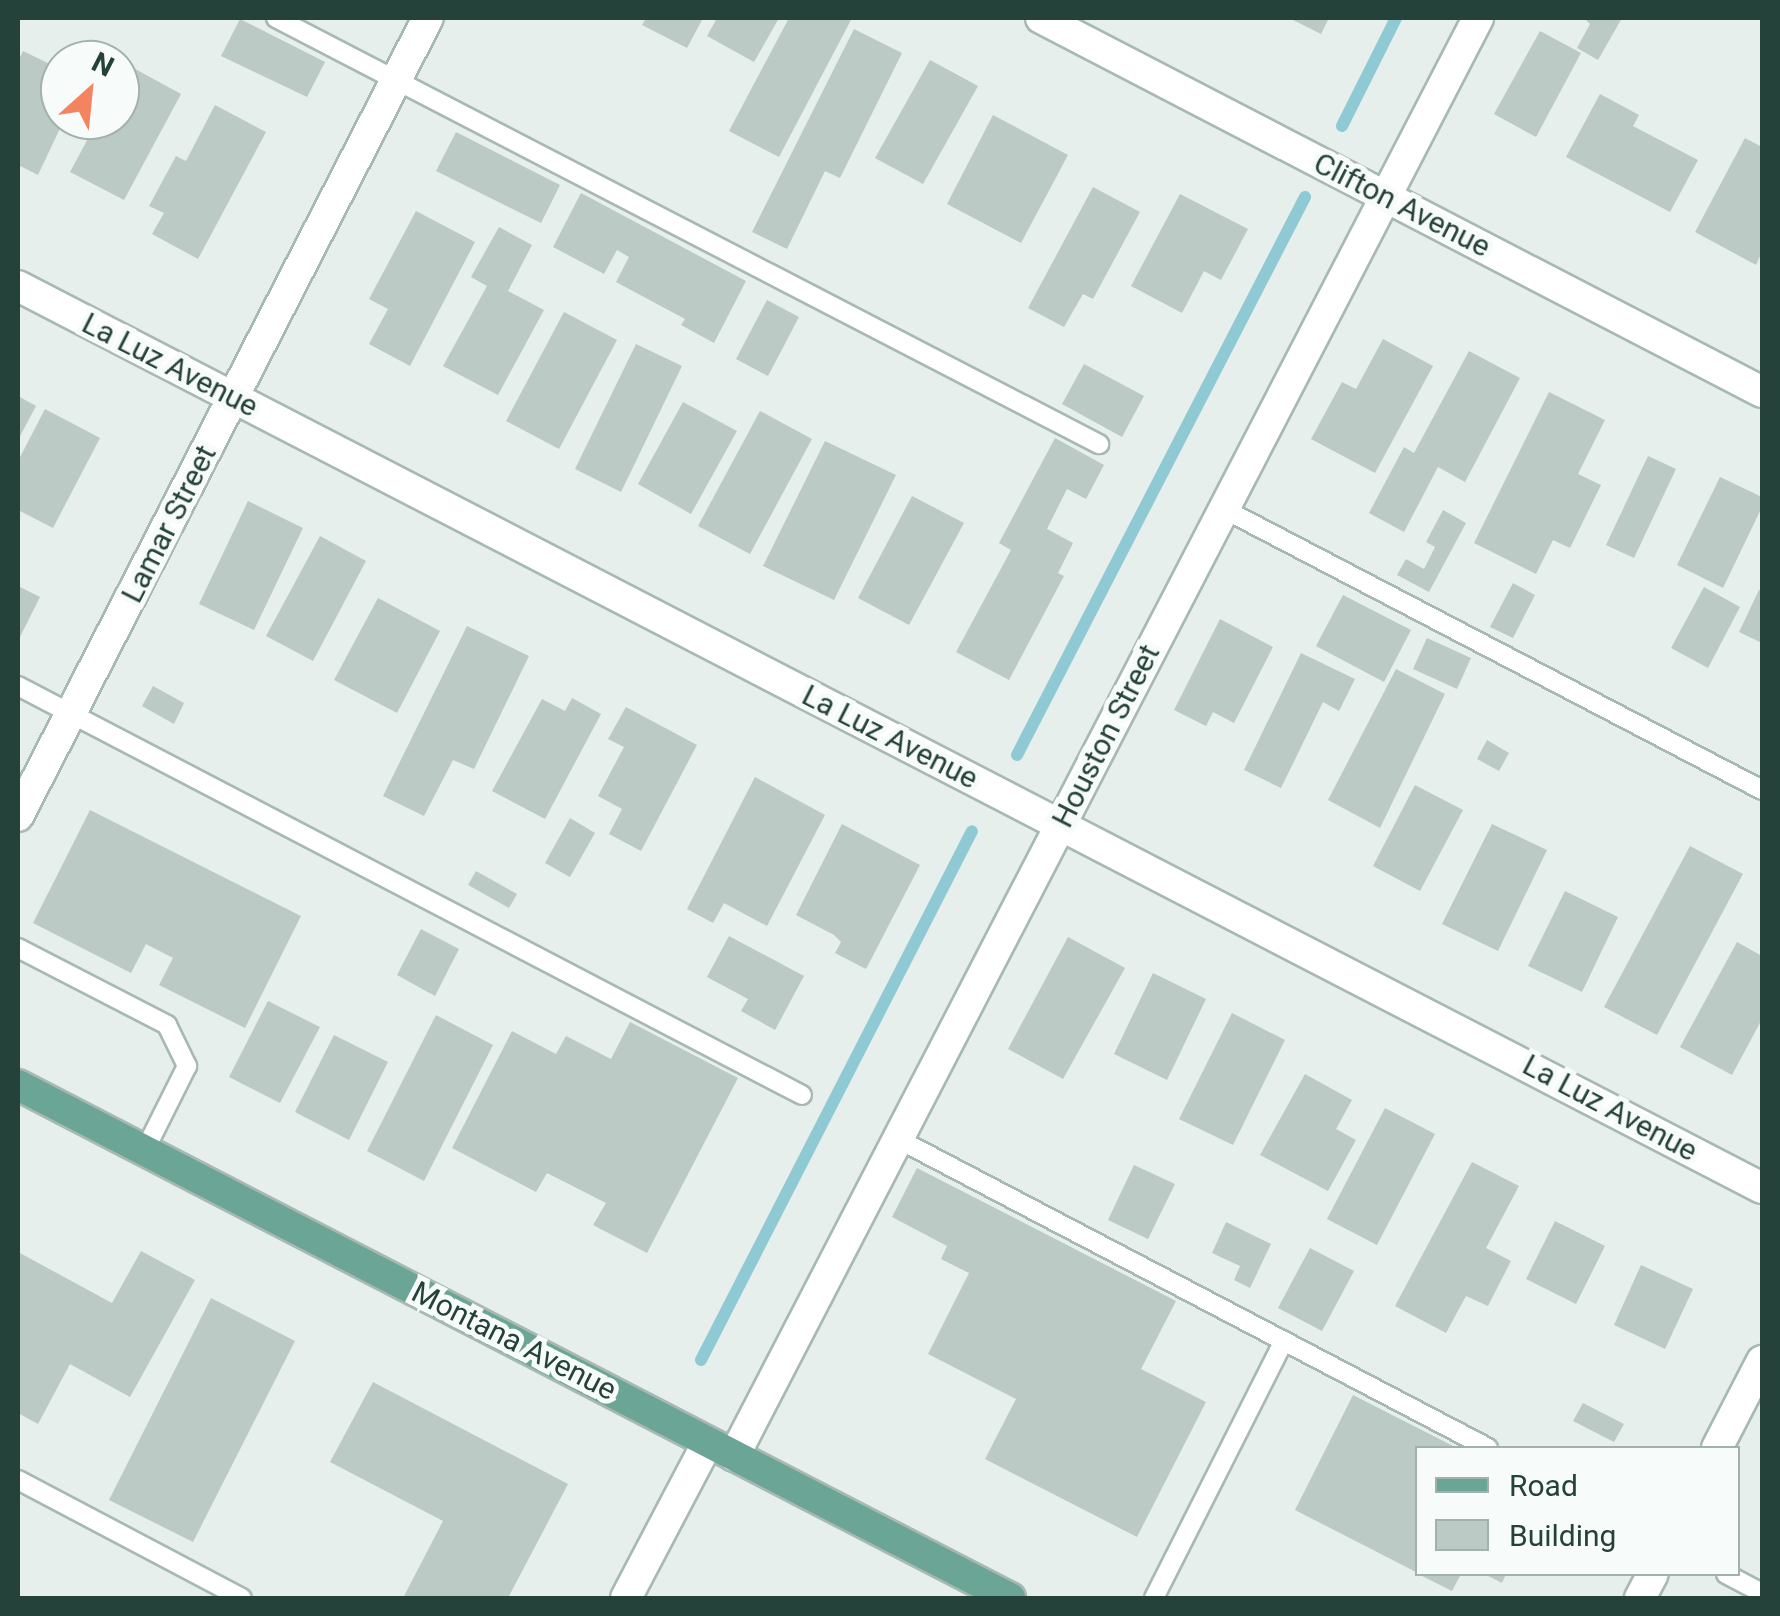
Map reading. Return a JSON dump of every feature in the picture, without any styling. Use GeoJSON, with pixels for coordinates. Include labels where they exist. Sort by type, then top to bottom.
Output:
{"type":"FeatureCollection","features":[{"type":"Feature","properties":{"kind":"main road","name":"Montana Avenue"},"geometry":{"type":"LineString","coordinates":[[18,1084],[1010,1598]]}},
{"type":"Feature","properties":{"kind":"street","name":"Lamar Street"},"geometry":{"type":"LineString","coordinates":[[18,816],[428,18]]}},
{"type":"Feature","properties":{"kind":"street","name":"Clifton Avenue"},"geometry":{"type":"LineString","coordinates":[[1042,18],[1762,392]]}},
{"type":"Feature","properties":{"kind":"street","name":"Houston Street"},"geometry":{"type":"LineString","coordinates":[[626,1598],[721,1449],[898,1139],[1478,18]]}},
{"type":"Feature","properties":{"kind":"street","name":"La Luz Avenue"},"geometry":{"type":"LineString","coordinates":[[18,286],[1762,1188]]}},
{"type":"Feature","properties":{"kind":"street"},"geometry":{"type":"LineString","coordinates":[[1718,1446],[1762,1361]]}},
{"type":"Feature","properties":{"kind":"lane"},"geometry":{"type":"LineString","coordinates":[[276,18],[1099,444]]}},
{"type":"Feature","properties":{"kind":"lane"},"geometry":{"type":"LineString","coordinates":[[1222,508],[1762,790]]}},
{"type":"Feature","properties":{"kind":"lane"},"geometry":{"type":"LineString","coordinates":[[18,686],[802,1095]]}},
{"type":"Feature","properties":{"kind":"lane"},"geometry":{"type":"LineString","coordinates":[[18,948],[167,1025],[187,1066],[145,1150]]}},
{"type":"Feature","properties":{"kind":"lane"},"geometry":{"type":"LineString","coordinates":[[898,1139],[1484,1446]]}},
{"type":"Feature","properties":{"kind":"lane"},"geometry":{"type":"LineString","coordinates":[[1154,1598],[1284,1341]]}},
{"type":"Feature","properties":{"kind":"lane"},"geometry":{"type":"LineString","coordinates":[[18,1480],[242,1598]]}},
{"type":"Feature","properties":{"kind":"lane"},"geometry":{"type":"LineString","coordinates":[[1730,1576],[1762,1592]]}},
{"type":"Feature","properties":{"kind":"building"},"geometry":{"type":"Polygon","coordinates":[[[646,18],[703,18],[687,48],[642,25],[646,18]]]}},
{"type":"Feature","properties":{"kind":"building"},"geometry":{"type":"Polygon","coordinates":[[[717,18],[779,18],[754,62],[707,36],[717,18]]]}},
{"type":"Feature","properties":{"kind":"building"},"geometry":{"type":"Polygon","coordinates":[[[789,18],[852,18],[779,157],[729,131],[789,18]]]}},
{"type":"Feature","properties":{"kind":"building"},"geometry":{"type":"Polygon","coordinates":[[[1289,18],[1329,18],[1321,34],[1289,18]]]}},
{"type":"Feature","properties":{"kind":"building"},"geometry":{"type":"Polygon","coordinates":[[[1584,18],[1622,18],[1598,60],[1577,48],[1590,24],[1584,18]]]}},
{"type":"Feature","properties":{"kind":"building"},"geometry":{"type":"Polygon","coordinates":[[[240,19],[325,62],[307,97],[221,56],[240,19]]]}},
{"type":"Feature","properties":{"kind":"building"},"geometry":{"type":"Polygon","coordinates":[[[854,29],[902,53],[840,178],[825,171],[787,249],[752,232],[854,29]]]}},
{"type":"Feature","properties":{"kind":"building"},"geometry":{"type":"Polygon","coordinates":[[[1540,31],[1581,53],[1536,137],[1494,114],[1540,31]]]}},
{"type":"Feature","properties":{"kind":"building"},"geometry":{"type":"Polygon","coordinates":[[[23,51],[40,59],[40,140],[55,140],[38,175],[18,165],[18,61],[23,51]]]}},
{"type":"Feature","properties":{"kind":"building"},"geometry":{"type":"Polygon","coordinates":[[[930,60],[978,86],[923,184],[875,158],[930,60]]]}},
{"type":"Feature","properties":{"kind":"building"},"geometry":{"type":"Polygon","coordinates":[[[140,72],[181,94],[124,200],[70,172],[87,140],[140,140],[140,72]]]}},
{"type":"Feature","properties":{"kind":"building"},"geometry":{"type":"Polygon","coordinates":[[[1600,94],[1639,115],[1633,126],[1698,160],[1670,212],[1566,157],[1600,94]]]}},
{"type":"Feature","properties":{"kind":"building"},"geometry":{"type":"Polygon","coordinates":[[[215,105],[266,132],[198,259],[152,234],[164,213],[149,206],[176,156],[186,161],[215,105]]]}},
{"type":"Feature","properties":{"kind":"building"},"geometry":{"type":"Polygon","coordinates":[[[993,115],[1068,155],[1021,243],[947,204],[993,115]]]}},
{"type":"Feature","properties":{"kind":"building"},"geometry":{"type":"Polygon","coordinates":[[[456,132],[560,185],[541,223],[436,171],[456,132]]]}},
{"type":"Feature","properties":{"kind":"building"},"geometry":{"type":"Polygon","coordinates":[[[1745,138],[1762,147],[1762,252],[1756,265],[1695,232],[1745,138]]]}},
{"type":"Feature","properties":{"kind":"building"},"geometry":{"type":"Polygon","coordinates":[[[1093,187],[1140,212],[1093,299],[1083,294],[1064,327],[1028,308],[1093,187]]]}},
{"type":"Feature","properties":{"kind":"building"},"geometry":{"type":"Polygon","coordinates":[[[581,193],[746,281],[714,343],[681,325],[685,319],[616,282],[629,257],[617,250],[604,274],[553,247],[581,193]]]}},
{"type":"Feature","properties":{"kind":"building"},"geometry":{"type":"Polygon","coordinates":[[[1180,194],[1248,229],[1221,280],[1204,271],[1182,313],[1131,286],[1180,194]]]}},
{"type":"Feature","properties":{"kind":"building"},"geometry":{"type":"Polygon","coordinates":[[[416,211],[475,242],[410,366],[369,344],[388,309],[369,299],[416,211]]]}},
{"type":"Feature","properties":{"kind":"building"},"geometry":{"type":"Polygon","coordinates":[[[499,227],[532,245],[508,291],[544,310],[498,395],[443,366],[487,286],[471,277],[499,227]]]}},
{"type":"Feature","properties":{"kind":"building"},"geometry":{"type":"Polygon","coordinates":[[[767,300],[799,317],[768,376],[736,359],[767,300]]]}},
{"type":"Feature","properties":{"kind":"building"},"geometry":{"type":"Polygon","coordinates":[[[564,312],[617,340],[559,449],[506,421],[564,312]]]}},
{"type":"Feature","properties":{"kind":"building"},"geometry":{"type":"Polygon","coordinates":[[[1383,339],[1433,366],[1375,473],[1311,439],[1342,382],[1356,389],[1383,339]]]}},
{"type":"Feature","properties":{"kind":"building"},"geometry":{"type":"Polygon","coordinates":[[[636,344],[682,366],[621,492],[575,469],[636,344]]]}},
{"type":"Feature","properties":{"kind":"building"},"geometry":{"type":"Polygon","coordinates":[[[1469,351],[1520,378],[1465,482],[1438,467],[1404,532],[1369,513],[1404,447],[1414,453],[1469,351]]]}},
{"type":"Feature","properties":{"kind":"building"},"geometry":{"type":"Polygon","coordinates":[[[1084,364],[1144,396],[1122,437],[1062,404],[1084,364]]]}},
{"type":"Feature","properties":{"kind":"building"},"geometry":{"type":"Polygon","coordinates":[[[1549,392],[1605,420],[1578,474],[1601,485],[1570,548],[1553,540],[1536,574],[1474,543],[1549,392]]]}},
{"type":"Feature","properties":{"kind":"building"},"geometry":{"type":"Polygon","coordinates":[[[18,396],[36,406],[18,440],[18,396]]]}},
{"type":"Feature","properties":{"kind":"building"},"geometry":{"type":"Polygon","coordinates":[[[683,402],[737,431],[691,514],[638,484],[683,402]]]}},
{"type":"Feature","properties":{"kind":"building"},"geometry":{"type":"Polygon","coordinates":[[[45,409],[100,438],[53,528],[18,510],[18,461],[45,409]]]}},
{"type":"Feature","properties":{"kind":"building"},"geometry":{"type":"Polygon","coordinates":[[[760,411],[812,439],[750,554],[698,526],[760,411]]]}},
{"type":"Feature","properties":{"kind":"building"},"geometry":{"type":"Polygon","coordinates":[[[1055,438],[1104,465],[1086,499],[1067,489],[1047,529],[1073,543],[1058,573],[1064,576],[1009,680],[956,652],[1011,550],[999,543],[1055,438]]]}},
{"type":"Feature","properties":{"kind":"building"},"geometry":{"type":"Polygon","coordinates":[[[825,441],[896,475],[834,600],[763,566],[825,441]]]}},
{"type":"Feature","properties":{"kind":"building"},"geometry":{"type":"Polygon","coordinates":[[[1648,456],[1676,469],[1634,558],[1606,545],[1648,456]]]}},
{"type":"Feature","properties":{"kind":"building"},"geometry":{"type":"Polygon","coordinates":[[[1720,477],[1762,497],[1762,507],[1723,588],[1677,565],[1720,477]]]}},
{"type":"Feature","properties":{"kind":"building"},"geometry":{"type":"Polygon","coordinates":[[[912,496],[964,523],[909,625],[858,598],[912,496]]]}},
{"type":"Feature","properties":{"kind":"building"},"geometry":{"type":"Polygon","coordinates":[[[248,501],[303,528],[254,630],[199,604],[248,501]]]}},
{"type":"Feature","properties":{"kind":"building"},"geometry":{"type":"Polygon","coordinates":[[[1443,510],[1466,523],[1429,592],[1397,575],[1406,559],[1424,569],[1435,547],[1426,542],[1443,510]]]}},
{"type":"Feature","properties":{"kind":"building"},"geometry":{"type":"Polygon","coordinates":[[[320,536],[366,561],[313,661],[266,636],[320,536]]]}},
{"type":"Feature","properties":{"kind":"building"},"geometry":{"type":"Polygon","coordinates":[[[1513,583],[1535,595],[1513,638],[1490,627],[1513,583]]]}},
{"type":"Feature","properties":{"kind":"building"},"geometry":{"type":"Polygon","coordinates":[[[18,586],[40,597],[18,641],[18,586]]]}},
{"type":"Feature","properties":{"kind":"building"},"geometry":{"type":"Polygon","coordinates":[[[1704,587],[1740,607],[1708,668],[1671,648],[1704,587]]]}},
{"type":"Feature","properties":{"kind":"building"},"geometry":{"type":"Polygon","coordinates":[[[1759,590],[1762,591],[1762,643],[1739,632],[1759,590]]]}},
{"type":"Feature","properties":{"kind":"building"},"geometry":{"type":"Polygon","coordinates":[[[1343,595],[1411,630],[1384,682],[1316,646],[1343,595]]]}},
{"type":"Feature","properties":{"kind":"building"},"geometry":{"type":"Polygon","coordinates":[[[378,598],[440,631],[397,713],[334,680],[378,598]]]}},
{"type":"Feature","properties":{"kind":"building"},"geometry":{"type":"Polygon","coordinates":[[[1220,619],[1273,647],[1234,723],[1213,712],[1206,726],[1174,710],[1220,619]]]}},
{"type":"Feature","properties":{"kind":"building"},"geometry":{"type":"Polygon","coordinates":[[[467,626],[529,656],[474,769],[453,760],[424,816],[383,796],[467,626]]]}},
{"type":"Feature","properties":{"kind":"building"},"geometry":{"type":"Polygon","coordinates":[[[1427,638],[1471,658],[1457,689],[1413,669],[1427,638]]]}},
{"type":"Feature","properties":{"kind":"building"},"geometry":{"type":"Polygon","coordinates":[[[1301,653],[1355,679],[1339,711],[1323,702],[1281,788],[1244,770],[1301,653]]]}},
{"type":"Feature","properties":{"kind":"building"},"geometry":{"type":"Polygon","coordinates":[[[1396,669],[1445,694],[1380,828],[1328,800],[1396,669]]]}},
{"type":"Feature","properties":{"kind":"building"},"geometry":{"type":"Polygon","coordinates":[[[153,686],[184,703],[174,724],[142,706],[153,686]]]}},
{"type":"Feature","properties":{"kind":"building"},"geometry":{"type":"Polygon","coordinates":[[[572,698],[601,714],[545,819],[492,791],[542,699],[565,711],[572,698]]]}},
{"type":"Feature","properties":{"kind":"building"},"geometry":{"type":"Polygon","coordinates":[[[626,707],[697,745],[641,851],[609,834],[622,809],[598,796],[624,747],[608,739],[626,707]]]}},
{"type":"Feature","properties":{"kind":"building"},"geometry":{"type":"Polygon","coordinates":[[[1487,740],[1509,753],[1499,771],[1477,759],[1487,740]]]}},
{"type":"Feature","properties":{"kind":"building"},"geometry":{"type":"Polygon","coordinates":[[[755,777],[825,815],[767,926],[724,903],[713,923],[687,909],[755,777]]]}},
{"type":"Feature","properties":{"kind":"building"},"geometry":{"type":"Polygon","coordinates":[[[1415,785],[1463,810],[1420,891],[1373,866],[1415,785]]]}},
{"type":"Feature","properties":{"kind":"building"},"geometry":{"type":"Polygon","coordinates":[[[90,810],[301,916],[245,1028],[159,985],[173,958],[146,944],[131,973],[33,923],[90,810]]]}},
{"type":"Feature","properties":{"kind":"building"},"geometry":{"type":"Polygon","coordinates":[[[570,818],[595,833],[570,877],[545,863],[570,818]]]}},
{"type":"Feature","properties":{"kind":"building"},"geometry":{"type":"Polygon","coordinates":[[[842,824],[920,865],[866,969],[835,953],[841,942],[834,935],[796,915],[842,824]]]}},
{"type":"Feature","properties":{"kind":"building"},"geometry":{"type":"Polygon","coordinates":[[[1492,824],[1547,850],[1498,951],[1442,924],[1492,824]]]}},
{"type":"Feature","properties":{"kind":"building"},"geometry":{"type":"Polygon","coordinates":[[[1690,846],[1743,874],[1657,1035],[1604,1007],[1690,846]]]}},
{"type":"Feature","properties":{"kind":"building"},"geometry":{"type":"Polygon","coordinates":[[[476,871],[517,894],[509,908],[468,885],[476,871]]]}},
{"type":"Feature","properties":{"kind":"building"},"geometry":{"type":"Polygon","coordinates":[[[1565,891],[1618,917],[1582,992],[1528,966],[1565,891]]]}},
{"type":"Feature","properties":{"kind":"building"},"geometry":{"type":"Polygon","coordinates":[[[421,929],[459,949],[435,996],[397,975],[421,929]]]}},
{"type":"Feature","properties":{"kind":"building"},"geometry":{"type":"Polygon","coordinates":[[[729,936],[804,976],[775,1030],[741,1011],[748,999],[707,977],[729,936]]]}},
{"type":"Feature","properties":{"kind":"building"},"geometry":{"type":"Polygon","coordinates":[[[1068,937],[1125,968],[1063,1079],[1008,1049],[1068,937]]]}},
{"type":"Feature","properties":{"kind":"building"},"geometry":{"type":"Polygon","coordinates":[[[1737,942],[1762,956],[1762,1019],[1732,1075],[1680,1047],[1737,942]]]}},
{"type":"Feature","properties":{"kind":"building"},"geometry":{"type":"Polygon","coordinates":[[[1153,973],[1206,999],[1167,1080],[1114,1054],[1153,973]]]}},
{"type":"Feature","properties":{"kind":"building"},"geometry":{"type":"Polygon","coordinates":[[[268,1001],[320,1027],[280,1103],[229,1077],[268,1001]]]}},
{"type":"Feature","properties":{"kind":"building"},"geometry":{"type":"Polygon","coordinates":[[[1232,1013],[1285,1040],[1233,1145],[1179,1119],[1232,1013]]]}},
{"type":"Feature","properties":{"kind":"building"},"geometry":{"type":"Polygon","coordinates":[[[436,1015],[493,1045],[424,1181],[367,1151],[436,1015]]]}},
{"type":"Feature","properties":{"kind":"building"},"geometry":{"type":"Polygon","coordinates":[[[630,1022],[738,1078],[647,1253],[593,1225],[606,1203],[547,1173],[536,1192],[452,1148],[512,1031],[556,1054],[566,1036],[611,1059],[630,1022]]]}},
{"type":"Feature","properties":{"kind":"building"},"geometry":{"type":"Polygon","coordinates":[[[334,1035],[388,1062],[349,1140],[295,1112],[334,1035]]]}},
{"type":"Feature","properties":{"kind":"building"},"geometry":{"type":"Polygon","coordinates":[[[1305,1074],[1352,1100],[1336,1129],[1356,1140],[1328,1191],[1260,1155],[1305,1074]]]}},
{"type":"Feature","properties":{"kind":"building"},"geometry":{"type":"Polygon","coordinates":[[[1385,1108],[1435,1134],[1377,1245],[1327,1219],[1385,1108]]]}},
{"type":"Feature","properties":{"kind":"building"},"geometry":{"type":"Polygon","coordinates":[[[1472,1162],[1519,1186],[1486,1248],[1511,1261],[1488,1306],[1466,1296],[1446,1333],[1395,1306],[1472,1162]]]}},
{"type":"Feature","properties":{"kind":"building"},"geometry":{"type":"Polygon","coordinates":[[[1134,1165],[1175,1184],[1148,1239],[1108,1220],[1134,1165]]]}},
{"type":"Feature","properties":{"kind":"building"},"geometry":{"type":"Polygon","coordinates":[[[917,1168],[1176,1301],[1141,1369],[1206,1402],[1137,1537],[985,1459],[1016,1399],[928,1354],[969,1273],[941,1259],[947,1246],[892,1217],[917,1168]]]}},
{"type":"Feature","properties":{"kind":"building"},"geometry":{"type":"Polygon","coordinates":[[[1555,1221],[1605,1246],[1576,1304],[1526,1279],[1555,1221]]]}},
{"type":"Feature","properties":{"kind":"building"},"geometry":{"type":"Polygon","coordinates":[[[1226,1222],[1271,1244],[1250,1288],[1234,1280],[1240,1266],[1212,1253],[1226,1222]]]}},
{"type":"Feature","properties":{"kind":"building"},"geometry":{"type":"Polygon","coordinates":[[[1310,1248],[1354,1271],[1322,1331],[1278,1308],[1310,1248]]]}},
{"type":"Feature","properties":{"kind":"building"},"geometry":{"type":"Polygon","coordinates":[[[141,1251],[195,1280],[130,1397],[70,1364],[38,1424],[18,1413],[18,1252],[112,1303],[141,1251]]]}},
{"type":"Feature","properties":{"kind":"building"},"geometry":{"type":"Polygon","coordinates":[[[1641,1265],[1693,1289],[1665,1349],[1614,1325],[1641,1265]]]}},
{"type":"Feature","properties":{"kind":"building"},"geometry":{"type":"Polygon","coordinates":[[[211,1298],[295,1341],[193,1542],[109,1500],[211,1298]]]}},
{"type":"Feature","properties":{"kind":"building"},"geometry":{"type":"Polygon","coordinates":[[[373,1382],[568,1484],[508,1598],[403,1598],[443,1521],[330,1462],[373,1382]]]}},
{"type":"Feature","properties":{"kind":"building"},"geometry":{"type":"Polygon","coordinates":[[[1353,1395],[1453,1446],[1415,1446],[1415,1571],[1295,1510],[1353,1395]]]}},
{"type":"Feature","properties":{"kind":"building"},"geometry":{"type":"Polygon","coordinates":[[[1583,1403],[1624,1424],[1614,1442],[1573,1421],[1583,1403]]]}},
{"type":"Feature","properties":{"kind":"building"},"geometry":{"type":"Polygon","coordinates":[[[1422,1576],[1460,1576],[1452,1591],[1422,1576]]]}},
{"type":"Feature","properties":{"kind":"waterway"},"geometry":{"type":"LineString","coordinates":[[1342,126],[1396,18]]}},
{"type":"Feature","properties":{"kind":"waterway"},"geometry":{"type":"LineString","coordinates":[[1017,755],[1305,197]]}},
{"type":"Feature","properties":{"kind":"waterway"},"geometry":{"type":"LineString","coordinates":[[701,1360],[972,831]]}}]}
